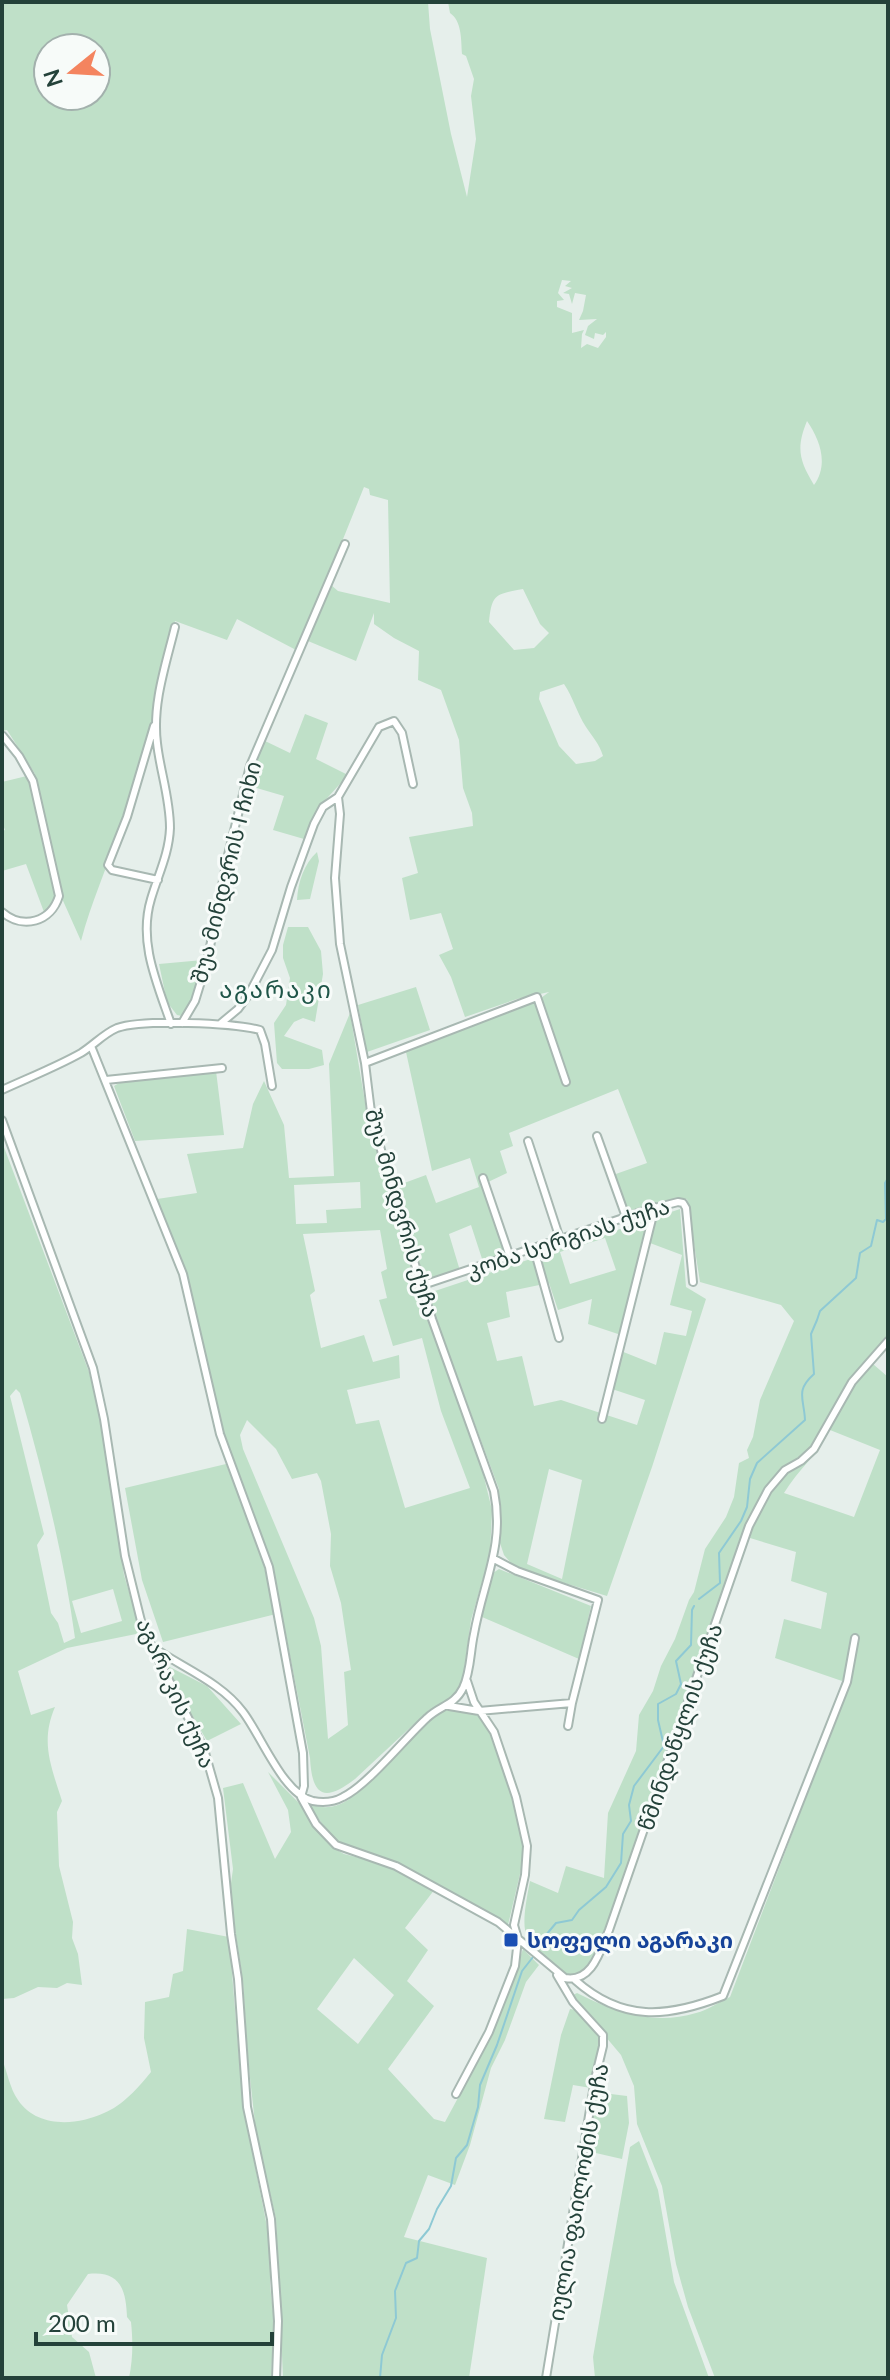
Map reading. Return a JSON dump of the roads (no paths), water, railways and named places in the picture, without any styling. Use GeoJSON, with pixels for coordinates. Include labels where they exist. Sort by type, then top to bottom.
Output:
{"type":"FeatureCollection","features":[{"type":"Feature","properties":{"kind":"street","name":"შუა მინდვრის I ჩიხი"},"geometry":{"type":"LineString","coordinates":[[182,1023],[195,1001],[207,962],[228,855],[250,766],[345,544]]}},
{"type":"Feature","properties":{"kind":"street"},"geometry":{"type":"LineString","coordinates":[[158,880],[112,870],[108,865],[127,817],[156,718],[175,627]]}},
{"type":"Feature","properties":{"kind":"street"},"geometry":{"type":"LineString","coordinates":[[156,718],[170,825],[169,843],[146,925],[148,960],[171,1024]]}},
{"type":"Feature","properties":{"kind":"street"},"geometry":{"type":"LineString","coordinates":[[220,1024],[238,1009],[249,994],[272,950],[291,887],[323,807],[338,797],[379,727],[394,721],[402,733],[413,784]]}},
{"type":"Feature","properties":{"kind":"street"},"geometry":{"type":"LineString","coordinates":[[2,912],[19,923],[25,923],[41,918],[55,908],[59,896],[33,781],[3,736]]}},
{"type":"Feature","properties":{"kind":"street","name":"შუა მინდვრის ქუჩა"},"geometry":{"type":"LineString","coordinates":[[301,1797],[315,1802],[331,1802],[345,1796],[431,1714],[449,1706],[461,1693],[494,1559],[498,1510],[494,1491],[432,1319],[371,1112],[365,1063],[340,944],[335,878],[340,814],[338,797]]}},
{"type":"Feature","properties":{"kind":"street"},"geometry":{"type":"LineString","coordinates":[[365,1063],[537,997],[566,1082]]}},
{"type":"Feature","properties":{"kind":"street"},"geometry":{"type":"LineString","coordinates":[[2,1090],[91,1046],[106,1033],[118,1028],[182,1023],[242,1025],[260,1030],[272,1086]]}},
{"type":"Feature","properties":{"kind":"street"},"geometry":{"type":"LineString","coordinates":[[91,1046],[183,1274],[220,1434],[269,1567],[303,1753],[304,1786],[301,1797]]}},
{"type":"Feature","properties":{"kind":"street"},"geometry":{"type":"LineString","coordinates":[[106,1080],[222,1068]]}},
{"type":"Feature","properties":{"kind":"street","name":"აგარაკის ქუჩა"},"geometry":{"type":"LineString","coordinates":[[2,1120],[93,1368],[125,1556],[150,1645],[204,1749],[218,1798],[238,1979],[247,2107],[271,2219],[278,2321],[276,2378]]}},
{"type":"Feature","properties":{"kind":"street"},"geometry":{"type":"LineString","coordinates":[[597,1136],[626,1217]]}},
{"type":"Feature","properties":{"kind":"street"},"geometry":{"type":"LineString","coordinates":[[528,1141],[560,1239]]}},
{"type":"Feature","properties":{"kind":"street"},"geometry":{"type":"LineString","coordinates":[[483,1178],[510,1257]]}},
{"type":"Feature","properties":{"kind":"street","name":"კობა სერგიას ქუჩა"},"geometry":{"type":"LineString","coordinates":[[423,1285],[655,1207],[683,1203],[693,1282]]}},
{"type":"Feature","properties":{"kind":"street"},"geometry":{"type":"LineString","coordinates":[[602,1419],[655,1207]]}},
{"type":"Feature","properties":{"kind":"street"},"geometry":{"type":"LineString","coordinates":[[534,1249],[559,1338]]}},
{"type":"Feature","properties":{"kind":"street","name":"წმინდაწყლის ქუჩა"},"geometry":{"type":"LineString","coordinates":[[575,1980],[585,1976],[590,1969],[609,1930],[749,1526],[768,1490],[785,1470],[814,1449],[852,1382],[888,1341]]}},
{"type":"Feature","properties":{"kind":"street"},"geometry":{"type":"LineString","coordinates":[[494,1559],[517,1571],[598,1600],[568,1726]]}},
{"type":"Feature","properties":{"kind":"street"},"geometry":{"type":"LineString","coordinates":[[150,1645],[208,1681],[242,1711],[288,1785],[301,1797],[316,1824],[336,1845],[396,1866],[498,1922],[557,1974],[575,1980],[593,1997],[636,2011],[677,2011],[723,1996],[847,1682],[855,1638]]}},
{"type":"Feature","properties":{"kind":"street"},"geometry":{"type":"LineString","coordinates":[[456,2094],[494,2019],[515,1966],[518,1939],[514,1925],[525,1875],[527,1846],[524,1824],[494,1732],[470,1694],[467,1678]]}},
{"type":"Feature","properties":{"kind":"street"},"geometry":{"type":"LineString","coordinates":[[449,1706],[479,1711],[572,1703]]}},
{"type":"Feature","properties":{"kind":"street","name":"იულია ფაილოძის ქუჩა"},"geometry":{"type":"LineString","coordinates":[[546,2378],[603,2046],[603,2035],[573,2002],[557,1974]]}},
{"type":"Feature","properties":{"kind":"waterway"},"geometry":{"type":"LineString","coordinates":[[699,1599],[720,1583],[719,1553],[747,1507],[750,1479],[757,1463],[805,1420],[803,1390],[814,1374],[811,1334],[820,1311],[856,1278],[860,1253],[871,1246],[877,1220],[883,1222],[886,1219],[885,1183],[888,1178]]}},
{"type":"Feature","properties":{"kind":"waterway"},"geometry":{"type":"LineString","coordinates":[[536,1947],[556,1923],[572,1920],[606,1887],[621,1863],[623,1834],[631,1821],[629,1805],[634,1786],[664,1746],[658,1704],[676,1694],[681,1684],[676,1661],[691,1645],[694,1606]]}},
{"type":"Feature","properties":{"kind":"waterway"},"geometry":{"type":"LineString","coordinates":[[380,2378],[382,2355],[396,2318],[395,2291],[406,2263],[417,2258],[419,2241],[429,2229],[451,2186],[456,2158],[467,2145],[478,2107],[480,2085],[522,1971],[533,1957]]}},
{"type":"Feature","properties":{"kind":"place","name":"სოფელი აგარაკი"},"geometry":{"type":"Point","coordinates":[511,1940]}},
{"type":"Feature","properties":{"kind":"district","name":"აგარაკი"},"geometry":{"type":"Point","coordinates":[276,990]}}]}
